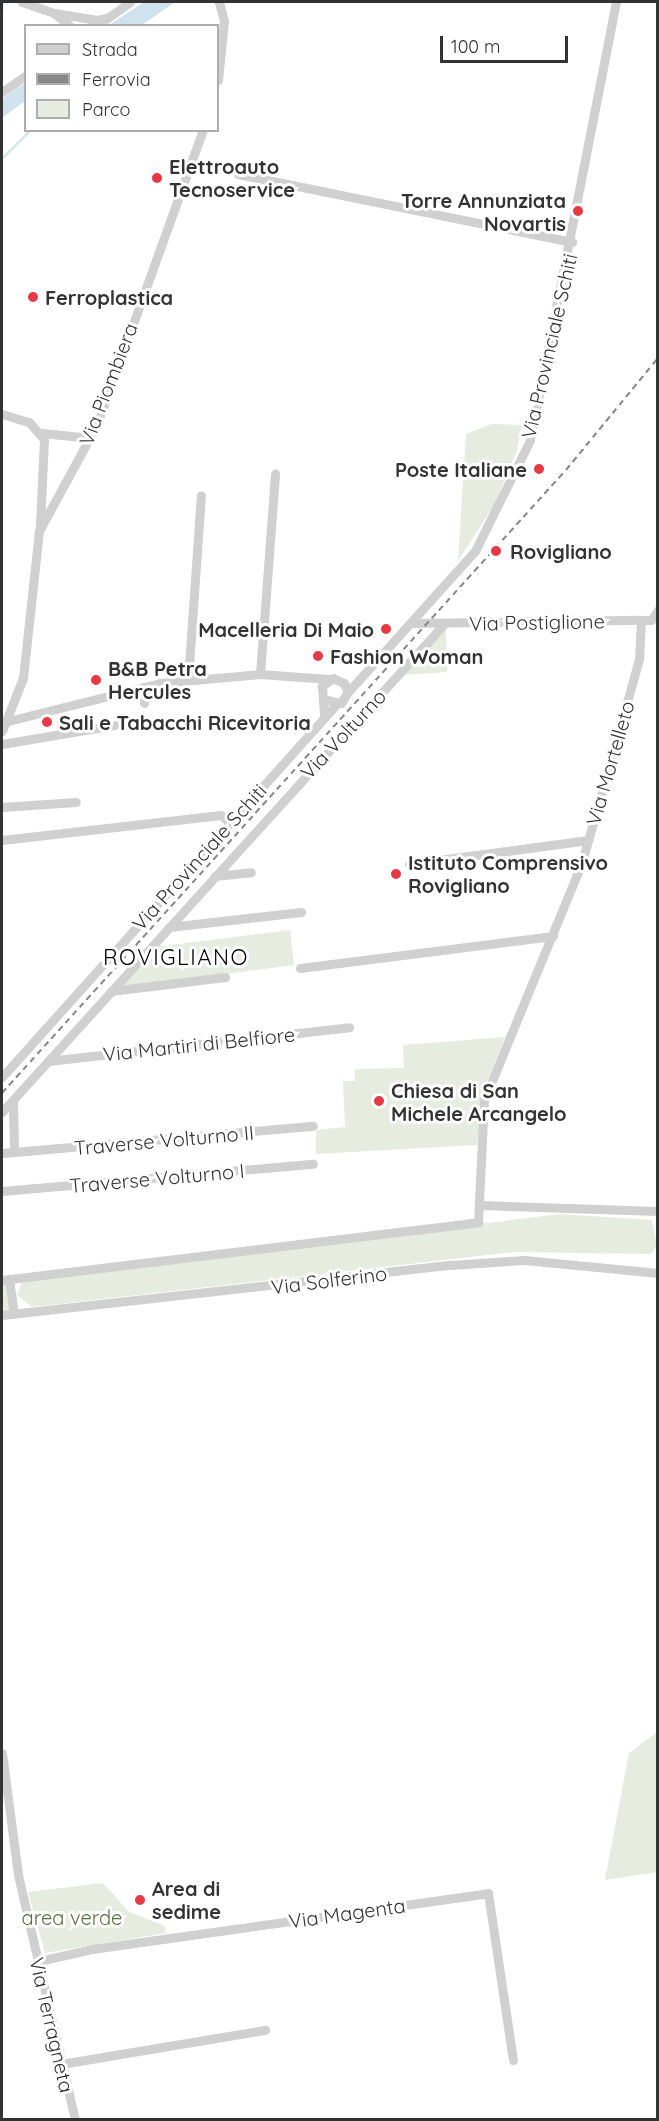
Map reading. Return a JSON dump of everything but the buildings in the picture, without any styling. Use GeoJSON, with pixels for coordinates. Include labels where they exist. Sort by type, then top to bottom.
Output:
{"type":"FeatureCollection","features":[{"type":"Feature","properties":{"kind":"street"},"geometry":{"type":"LineString","coordinates":[[22,2],[54,13],[109,17]]}},
{"type":"Feature","properties":{"kind":"street"},"geometry":{"type":"LineString","coordinates":[[100,24],[130,2]]}},
{"type":"Feature","properties":{"kind":"street"},"geometry":{"type":"LineString","coordinates":[[219,2],[224,21],[219,70]]}},
{"type":"Feature","properties":{"kind":"street","name":"Via Provinciale Schiti"},"geometry":{"type":"LineString","coordinates":[[2,1077],[412,623],[479,544],[530,440],[573,242],[616,2]]}},
{"type":"Feature","properties":{"kind":"street"},"geometry":{"type":"LineString","coordinates":[[54,13],[68,24]]}},
{"type":"Feature","properties":{"kind":"street"},"geometry":{"type":"LineString","coordinates":[[2,92],[24,76]]}},
{"type":"Feature","properties":{"kind":"street","name":"Via Piombiera"},"geometry":{"type":"LineString","coordinates":[[39,531],[91,438],[202,132]]}},
{"type":"Feature","properties":{"kind":"street"},"geometry":{"type":"LineString","coordinates":[[238,174],[573,242]]}},
{"type":"Feature","properties":{"kind":"street"},"geometry":{"type":"LineString","coordinates":[[2,414],[29,422],[42,433],[91,438]]}},
{"type":"Feature","properties":{"kind":"street","name":"Via Piombiera"},"geometry":{"type":"LineString","coordinates":[[2,725],[23,678],[39,531],[42,433]]}},
{"type":"Feature","properties":{"kind":"street"},"geometry":{"type":"LineString","coordinates":[[260,674],[275,474]]}},
{"type":"Feature","properties":{"kind":"street"},"geometry":{"type":"LineString","coordinates":[[188,680],[201,495]]}},
{"type":"Feature","properties":{"kind":"street"},"geometry":{"type":"LineString","coordinates":[[641,620],[651,620],[657,610]]}},
{"type":"Feature","properties":{"kind":"street","name":"Via Postiglione"},"geometry":{"type":"LineString","coordinates":[[412,623],[641,620]]}},
{"type":"Feature","properties":{"kind":"street","name":"Via Mortelleto"},"geometry":{"type":"LineString","coordinates":[[478,1222],[484,1100],[553,936],[588,840],[639,659],[641,620]]}},
{"type":"Feature","properties":{"kind":"street","name":"Via Volturno"},"geometry":{"type":"LineString","coordinates":[[2,1113],[445,623]]}},
{"type":"Feature","properties":{"kind":"street"},"geometry":{"type":"LineString","coordinates":[[2,725],[142,687],[188,680],[260,674],[308,676],[342,681],[363,676]]}},
{"type":"Feature","properties":{"kind":"street"},"geometry":{"type":"LineString","coordinates":[[308,676],[322,696],[336,705]]}},
{"type":"Feature","properties":{"kind":"street"},"geometry":{"type":"LineString","coordinates":[[324,718],[322,696],[329,679]]}},
{"type":"Feature","properties":{"kind":"street"},"geometry":{"type":"LineString","coordinates":[[342,681],[348,692]]}},
{"type":"Feature","properties":{"kind":"street"},"geometry":{"type":"LineString","coordinates":[[142,687],[144,702]]}},
{"type":"Feature","properties":{"kind":"street"},"geometry":{"type":"LineString","coordinates":[[2,744],[114,724]]}},
{"type":"Feature","properties":{"kind":"street"},"geometry":{"type":"LineString","coordinates":[[2,807],[76,802]]}},
{"type":"Feature","properties":{"kind":"street"},"geometry":{"type":"LineString","coordinates":[[2,840],[221,815],[230,823]]}},
{"type":"Feature","properties":{"kind":"street"},"geometry":{"type":"LineString","coordinates":[[409,864],[588,840]]}},
{"type":"Feature","properties":{"kind":"street"},"geometry":{"type":"LineString","coordinates":[[215,876],[251,872]]}},
{"type":"Feature","properties":{"kind":"street"},"geometry":{"type":"LineString","coordinates":[[170,927],[301,912]]}},
{"type":"Feature","properties":{"kind":"street"},"geometry":{"type":"LineString","coordinates":[[300,968],[553,936]]}},
{"type":"Feature","properties":{"kind":"street"},"geometry":{"type":"LineString","coordinates":[[111,991],[225,977]]}},
{"type":"Feature","properties":{"kind":"street","name":"Via Martiri di Belfiore"},"geometry":{"type":"LineString","coordinates":[[48,1061],[349,1027]]}},
{"type":"Feature","properties":{"kind":"street"},"geometry":{"type":"LineString","coordinates":[[13,1100],[14,1152]]}},
{"type":"Feature","properties":{"kind":"street","name":"Traverse Volturno II"},"geometry":{"type":"LineString","coordinates":[[2,1153],[313,1126]]}},
{"type":"Feature","properties":{"kind":"street","name":"Traverse Volturno I"},"geometry":{"type":"LineString","coordinates":[[2,1191],[313,1164]]}},
{"type":"Feature","properties":{"kind":"street"},"geometry":{"type":"LineString","coordinates":[[479,1205],[657,1211]]}},
{"type":"Feature","properties":{"kind":"street","name":"Via Solferino"},"geometry":{"type":"LineString","coordinates":[[5,1279],[478,1222]]}},
{"type":"Feature","properties":{"kind":"street","name":"Via Solferino"},"geometry":{"type":"LineString","coordinates":[[2,1315],[450,1265],[524,1260],[657,1273]]}},
{"type":"Feature","properties":{"kind":"street"},"geometry":{"type":"LineString","coordinates":[[5,1279],[14,1314]]}},
{"type":"Feature","properties":{"kind":"street","name":"Via Terragneta"},"geometry":{"type":"LineString","coordinates":[[2,1753],[18,1875],[75,2120]]}},
{"type":"Feature","properties":{"kind":"street","name":"Via Magenta"},"geometry":{"type":"LineString","coordinates":[[39,1961],[92,1949],[488,1893],[513,2060]]}},
{"type":"Feature","properties":{"kind":"street"},"geometry":{"type":"LineString","coordinates":[[61,2064],[265,2030]]}},
{"type":"Feature","properties":{"kind":"green space"},"geometry":{"type":"Polygon","coordinates":[[[492,424],[522,425],[517,451],[494,505],[458,561],[466,434],[492,424]]]}},
{"type":"Feature","properties":{"kind":"green space"},"geometry":{"type":"Polygon","coordinates":[[[446,628],[447,672],[401,675],[446,628]]]}},
{"type":"Feature","properties":{"kind":"green space"},"geometry":{"type":"Polygon","coordinates":[[[290,930],[294,965],[118,988],[155,947],[290,930]]]}},
{"type":"Feature","properties":{"kind":"green space"},"geometry":{"type":"Polygon","coordinates":[[[505,1037],[483,1092],[477,1145],[316,1154],[316,1130],[345,1127],[343,1081],[355,1081],[355,1069],[404,1068],[403,1045],[505,1037]]]}},
{"type":"Feature","properties":{"kind":"green space"},"geometry":{"type":"Polygon","coordinates":[[[559,1214],[652,1220],[657,1246],[651,1254],[515,1252],[32,1307],[17,1295],[22,1282],[559,1214]]]}},
{"type":"Feature","properties":{"kind":"green space"},"geometry":{"type":"Polygon","coordinates":[[[9,1279],[14,1314],[2,1315],[2,1280],[9,1279]]]}},
{"type":"Feature","properties":{"kind":"green space"},"geometry":{"type":"Polygon","coordinates":[[[657,1732],[657,1872],[605,1880],[629,1753],[657,1732]]]}},
{"type":"Feature","properties":{"kind":"green space","name":"area verde"},"geometry":{"type":"Polygon","coordinates":[[[103,1883],[129,1912],[165,1926],[166,1933],[45,1953],[28,1892],[103,1883]]]}},
{"type":"Feature","properties":{"kind":"water"},"geometry":{"type":"Polygon","coordinates":[[[144,2],[175,2],[143,24],[111,24],[144,2]]]}},
{"type":"Feature","properties":{"kind":"water"},"geometry":{"type":"Polygon","coordinates":[[[24,84],[24,102],[2,118],[2,99],[24,84]]]}},
{"type":"Feature","properties":{"kind":"waterway"},"geometry":{"type":"LineString","coordinates":[[2,15],[3,2]]}},
{"type":"Feature","properties":{"kind":"waterway"},"geometry":{"type":"LineString","coordinates":[[2,159],[29,132]]}},
{"type":"Feature","properties":{"kind":"railway"},"geometry":{"type":"LineString","coordinates":[[2,1093],[566,470],[658,358]]}},
{"type":"Feature","properties":{"kind":"place","name":"Elettroauto Tecnoservice"},"geometry":{"type":"Point","coordinates":[157,178]}},
{"type":"Feature","properties":{"kind":"place","name":"Torre Annunziata Novartis"},"geometry":{"type":"Point","coordinates":[578,211]}},
{"type":"Feature","properties":{"kind":"place","name":"Ferroplastica"},"geometry":{"type":"Point","coordinates":[33,297]}},
{"type":"Feature","properties":{"kind":"place","name":"Poste Italiane"},"geometry":{"type":"Point","coordinates":[539,469]}},
{"type":"Feature","properties":{"kind":"place","name":"Rovigliano"},"geometry":{"type":"Point","coordinates":[496,551]}},
{"type":"Feature","properties":{"kind":"place","name":"Macelleria Di Maio"},"geometry":{"type":"Point","coordinates":[386,629]}},
{"type":"Feature","properties":{"kind":"place","name":"Fashion Woman"},"geometry":{"type":"Point","coordinates":[318,656]}},
{"type":"Feature","properties":{"kind":"place","name":"B&B Petra Hercules"},"geometry":{"type":"Point","coordinates":[96,680]}},
{"type":"Feature","properties":{"kind":"place","name":"Sali e Tabacchi Ricevitoria"},"geometry":{"type":"Point","coordinates":[47,722]}},
{"type":"Feature","properties":{"kind":"place","name":"Istituto Comprensivo Rovigliano"},"geometry":{"type":"Point","coordinates":[396,874]}},
{"type":"Feature","properties":{"kind":"place","name":"Chiesa di San Michele Arcangelo"},"geometry":{"type":"Point","coordinates":[379,1101]}},
{"type":"Feature","properties":{"kind":"place","name":"Area di sedime"},"geometry":{"type":"Point","coordinates":[140,1900]}},
{"type":"Feature","properties":{"kind":"district","name":"ROVIGLIANO"},"geometry":{"type":"Point","coordinates":[176,958]}}]}
